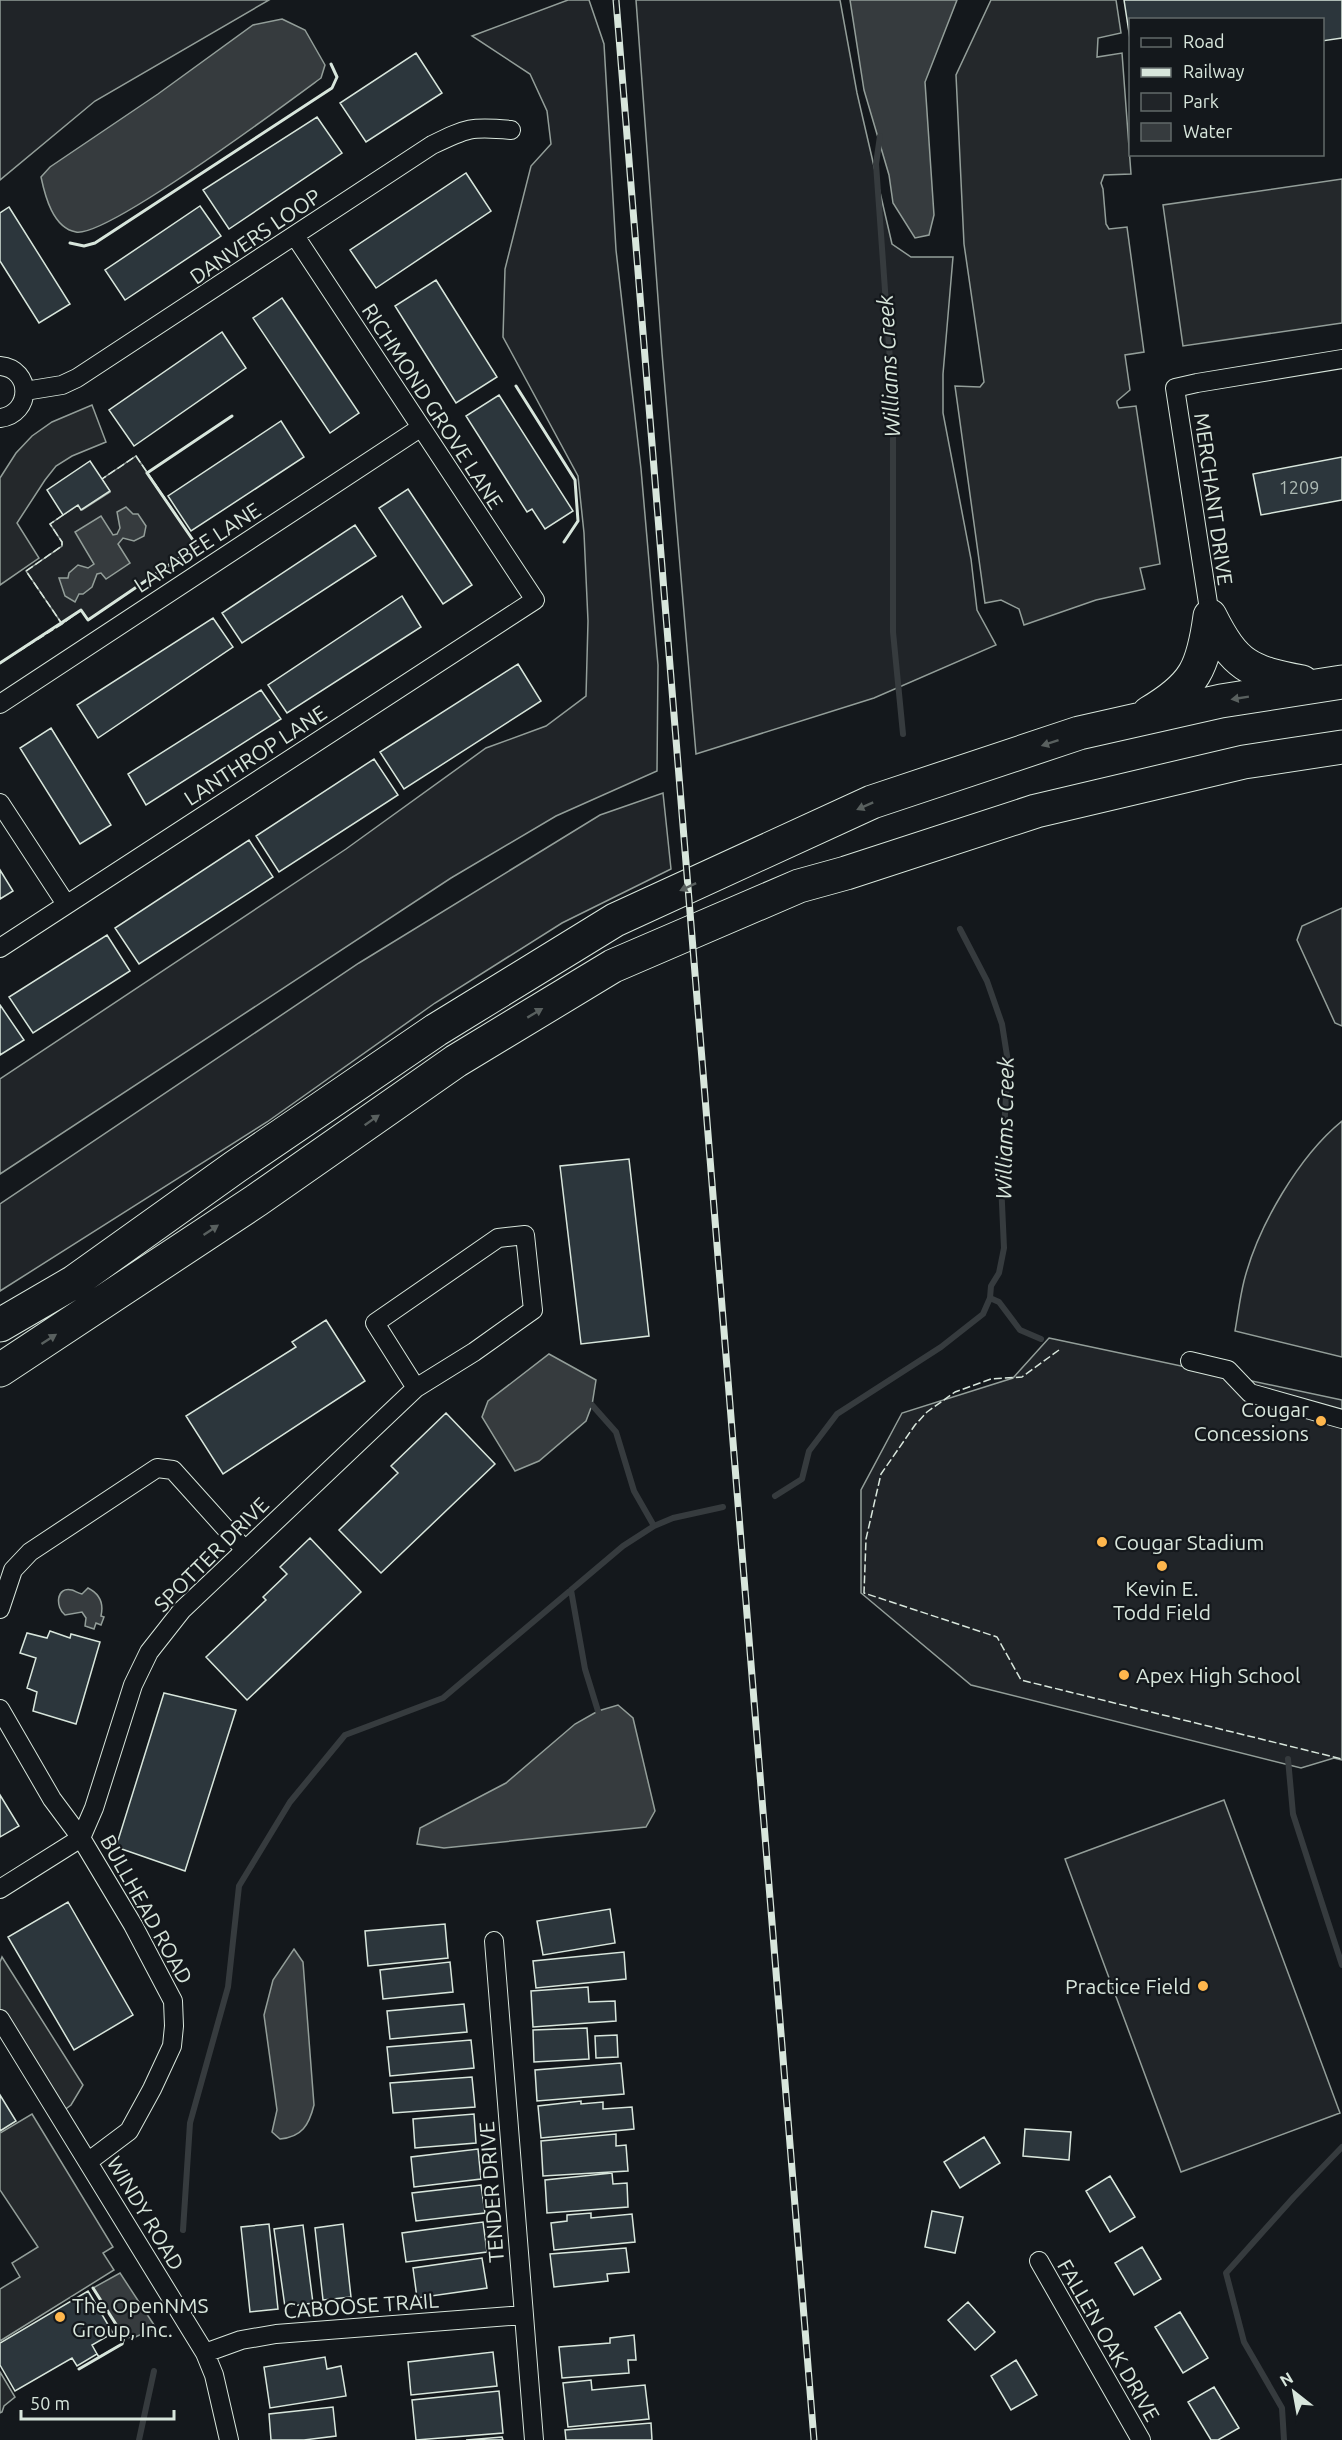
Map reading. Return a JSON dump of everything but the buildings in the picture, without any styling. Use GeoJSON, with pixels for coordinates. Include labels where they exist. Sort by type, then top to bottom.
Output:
{"type":"FeatureCollection","features":[{"type":"Feature","properties":{"kind":"highway"},"geometry":{"type":"LineString","coordinates":[[1209,616],[1229,649],[1238,660],[1252,669],[1265,675],[1330,683]]}},
{"type":"Feature","properties":{"kind":"highway"},"geometry":{"type":"LineString","coordinates":[[1137,720],[1173,697],[1192,678],[1205,651],[1209,616]]}},
{"type":"Feature","properties":{"kind":"highway"},"geometry":{"type":"LineString","coordinates":[[0,1325],[74,1282],[235,1167],[436,1030],[615,920],[872,802],[1079,733],[1221,701],[1330,683]]}},
{"type":"Feature","properties":{"kind":"highway"},"geometry":{"type":"LineString","coordinates":[[0,1370],[257,1200],[456,1061],[613,966],[799,886],[1036,812],[1244,762],[1342,747]]}},
{"type":"Feature","properties":{"kind":"street","name":"DANVERS LOOP"},"geometry":{"type":"LineString","coordinates":[[25,391],[62,385],[77,378],[432,145],[464,130],[479,127],[511,130]]}},
{"type":"Feature","properties":{"kind":"street","name":"RICHMOND GROVE LANE"},"geometry":{"type":"LineString","coordinates":[[295,236],[535,600]]}},
{"type":"Feature","properties":{"kind":"street","name":"MERCHANT DRIVE"},"geometry":{"type":"LineString","coordinates":[[1209,616],[1175,388],[1342,359]]}},
{"type":"Feature","properties":{"kind":"street"},"geometry":{"type":"LineString","coordinates":[[0,366],[14,369],[20,375],[25,391],[21,406],[16,412],[0,418]]}},
{"type":"Feature","properties":{"kind":"street","name":"LARABEE LANE"},"geometry":{"type":"LineString","coordinates":[[0,704],[420,428]]}},
{"type":"Feature","properties":{"kind":"street","name":"LANTHROP LANE"},"geometry":{"type":"LineString","coordinates":[[0,948],[535,600]]}},
{"type":"Feature","properties":{"kind":"street"},"geometry":{"type":"LineString","coordinates":[[0,803],[66,904]]}},
{"type":"Feature","properties":{"kind":"street","name":"SPOTTER DRIVE"},"geometry":{"type":"LineString","coordinates":[[81,1838],[94,1808],[133,1684],[149,1652],[182,1610],[416,1388],[474,1352],[533,1310],[525,1235],[498,1238],[375,1323],[416,1388]]}},
{"type":"Feature","properties":{"kind":"street"},"geometry":{"type":"LineString","coordinates":[[1190,1361],[1228,1370],[1250,1393],[1342,1419]]}},
{"type":"Feature","properties":{"kind":"street"},"geometry":{"type":"LineString","coordinates":[[0,1609],[13,1570],[30,1552],[157,1468],[173,1470],[245,1550]]}},
{"type":"Feature","properties":{"kind":"street","name":"BULLHEAD ROAD"},"geometry":{"type":"LineString","coordinates":[[0,1709],[52,1799],[81,1838],[133,1925],[173,2001],[172,2046],[129,2131],[89,2161]]}},
{"type":"Feature","properties":{"kind":"street"},"geometry":{"type":"LineString","coordinates":[[0,1889],[81,1838]]}},
{"type":"Feature","properties":{"kind":"street","name":"TENDER DRIVE"},"geometry":{"type":"LineString","coordinates":[[494,1941],[534,2440]]}},
{"type":"Feature","properties":{"kind":"street","name":"WINDY ROAD"},"geometry":{"type":"LineString","coordinates":[[0,2019],[205,2353],[214,2375],[229,2440]]}},
{"type":"Feature","properties":{"kind":"street","name":"FALLEN OAK DRIVE"},"geometry":{"type":"LineString","coordinates":[[1039,2261],[1141,2440]]}},
{"type":"Feature","properties":{"kind":"street","name":"CABOOSE TRAIL"},"geometry":{"type":"LineString","coordinates":[[205,2353],[241,2340],[276,2334],[523,2315]]}},
{"type":"Feature","properties":{"kind":"green space"},"geometry":{"type":"Polygon","coordinates":[[[0,0],[269,0],[95,101],[0,180],[0,0]]]}},
{"type":"Feature","properties":{"kind":"green space"},"geometry":{"type":"Polygon","coordinates":[[[568,0],[589,0],[604,44],[616,250],[641,469],[658,665],[657,771],[556,816],[451,878],[0,1174],[0,1079],[346,849],[486,748],[546,726],[586,696],[588,621],[584,533],[578,476],[503,337],[505,269],[531,166],[551,144],[547,111],[530,74],[472,36],[568,0]]]}},
{"type":"Feature","properties":{"kind":"green space"},"geometry":{"type":"Polygon","coordinates":[[[636,0],[840,0],[857,93],[892,244],[911,257],[953,257],[943,374],[943,413],[971,559],[977,610],[996,645],[874,698],[696,754],[662,353],[636,0]]]}},
{"type":"Feature","properties":{"kind":"green space"},"geometry":{"type":"Polygon","coordinates":[[[136,456],[197,546],[88,620],[81,610],[62,624],[26,571],[62,546],[62,542],[50,524],[78,505],[82,510],[110,492],[102,479],[136,456]]]}},
{"type":"Feature","properties":{"kind":"green space"},"geometry":{"type":"Polygon","coordinates":[[[663,793],[671,869],[562,923],[435,1003],[267,1122],[0,1291],[0,1204],[359,963],[600,815],[663,793]]]}},
{"type":"Feature","properties":{"kind":"green space"},"geometry":{"type":"Polygon","coordinates":[[[1342,908],[1342,1026],[1335,1023],[1297,940],[1302,926],[1342,908]]]}},
{"type":"Feature","properties":{"kind":"green space"},"geometry":{"type":"Polygon","coordinates":[[[1342,1121],[1342,1357],[1235,1331],[1250,1260],[1270,1215],[1311,1153],[1342,1121]]]}},
{"type":"Feature","properties":{"kind":"green space","name":"Cougar Stadium"},"geometry":{"type":"Polygon","coordinates":[[[1049,1338],[1342,1400],[1342,1760],[1334,1758],[1301,1768],[971,1685],[861,1593],[861,1490],[902,1413],[1013,1378],[1049,1338]]]}},
{"type":"Feature","properties":{"kind":"green space","name":"Practice Field"},"geometry":{"type":"Polygon","coordinates":[[[1224,1800],[1340,2113],[1181,2172],[1065,1859],[1224,1800]]]}},
{"type":"Feature","properties":{"kind":"shaded area"},"geometry":{"type":"Polygon","coordinates":[[[991,0],[1116,0],[1121,33],[1098,38],[1097,57],[1122,53],[1131,174],[1104,175],[1101,183],[1106,224],[1109,229],[1127,227],[1144,352],[1125,355],[1130,390],[1117,403],[1119,408],[1136,406],[1160,564],[1140,568],[1145,589],[1096,600],[1024,625],[1019,609],[1001,600],[985,603],[955,386],[980,387],[984,382],[964,244],[956,75],[991,0]]]}},
{"type":"Feature","properties":{"kind":"shaded area"},"geometry":{"type":"Polygon","coordinates":[[[1342,179],[1342,323],[1183,346],[1163,205],[1342,179]]]}},
{"type":"Feature","properties":{"kind":"shaded area"},"geometry":{"type":"Polygon","coordinates":[[[92,405],[106,442],[72,456],[56,466],[45,480],[17,523],[39,558],[0,585],[0,478],[16,453],[32,436],[52,422],[92,405]]]}},
{"type":"Feature","properties":{"kind":"shaded area"},"geometry":{"type":"Polygon","coordinates":[[[2,1957],[83,2085],[71,2105],[59,2114],[0,2019],[0,1962],[2,1957]]]}},
{"type":"Feature","properties":{"kind":"shaded area"},"geometry":{"type":"Polygon","coordinates":[[[32,2114],[113,2247],[103,2253],[114,2270],[0,2341],[0,2289],[20,2277],[12,2263],[38,2247],[0,2190],[0,2133],[32,2114]]]}},
{"type":"Feature","properties":{"kind":"shaded area"},"geometry":{"type":"Polygon","coordinates":[[[0,2372],[15,2397],[4,2406],[0,2413],[0,2372]]]}},
{"type":"Feature","properties":{"kind":"water"},"geometry":{"type":"Polygon","coordinates":[[[850,0],[957,0],[925,82],[934,215],[929,235],[915,238],[893,203],[889,175],[864,90],[850,0]]]}},
{"type":"Feature","properties":{"kind":"water"},"geometry":{"type":"Polygon","coordinates":[[[282,19],[305,30],[325,65],[321,78],[197,167],[122,214],[94,228],[76,232],[61,224],[51,210],[41,177],[50,167],[158,94],[253,25],[282,19]]]}},
{"type":"Feature","properties":{"kind":"water"},"geometry":{"type":"Polygon","coordinates":[[[126,507],[133,514],[138,514],[146,526],[144,536],[134,541],[123,538],[118,544],[130,563],[106,579],[101,573],[97,574],[92,587],[83,594],[79,594],[75,602],[65,596],[59,578],[68,578],[69,573],[78,565],[88,568],[94,564],[75,532],[101,516],[113,535],[117,534],[120,528],[117,512],[126,507]]]}},
{"type":"Feature","properties":{"kind":"water"},"geometry":{"type":"Polygon","coordinates":[[[549,1354],[596,1380],[592,1405],[586,1421],[539,1461],[515,1471],[482,1417],[488,1401],[549,1354]]]}},
{"type":"Feature","properties":{"kind":"water"},"geometry":{"type":"Polygon","coordinates":[[[88,1588],[100,1599],[101,1616],[104,1617],[101,1625],[96,1623],[94,1629],[85,1626],[86,1618],[82,1612],[65,1615],[59,1603],[60,1594],[63,1591],[72,1590],[82,1594],[88,1588]]]}},
{"type":"Feature","properties":{"kind":"water"},"geometry":{"type":"Polygon","coordinates":[[[618,1705],[633,1718],[655,1811],[646,1827],[444,1848],[417,1844],[420,1828],[506,1783],[575,1724],[598,1711],[618,1705]]]}},
{"type":"Feature","properties":{"kind":"water"},"geometry":{"type":"Polygon","coordinates":[[[294,1949],[303,1962],[314,2105],[307,2124],[299,2133],[280,2139],[272,2132],[277,2110],[264,2015],[273,1980],[294,1949]]]}},
{"type":"Feature","properties":{"kind":"water"},"geometry":{"type":"Polygon","coordinates":[[[120,2273],[156,2328],[133,2338],[124,2337],[93,2288],[120,2273]]]}},
{"type":"Feature","properties":{"kind":"waterway","name":"Williams Creek"},"geometry":{"type":"LineString","coordinates":[[880,136],[876,164],[893,402],[893,632],[903,734]]}},
{"type":"Feature","properties":{"kind":"waterway","name":"Williams Creek"},"geometry":{"type":"LineString","coordinates":[[775,1496],[802,1479],[809,1451],[837,1414],[941,1347],[983,1314],[990,1298],[991,1286],[999,1273],[1004,1248],[1001,1182],[1008,1062],[1002,1024],[987,981],[960,929]]}},
{"type":"Feature","properties":{"kind":"waterway","name":"Williams Creek"},"geometry":{"type":"LineString","coordinates":[[990,1298],[999,1302],[1020,1330],[1041,1339]]}},
{"type":"Feature","properties":{"kind":"waterway"},"geometry":{"type":"LineString","coordinates":[[592,1405],[616,1432],[634,1491],[654,1526]]}},
{"type":"Feature","properties":{"kind":"waterway"},"geometry":{"type":"LineString","coordinates":[[183,2230],[190,2123],[228,1987],[239,1886],[290,1802],[345,1735],[443,1698],[623,1546],[654,1526],[673,1518],[723,1507]]}},
{"type":"Feature","properties":{"kind":"waterway"},"geometry":{"type":"LineString","coordinates":[[571,1590],[585,1669],[598,1711]]}},
{"type":"Feature","properties":{"kind":"waterway","name":"Williams Creek"},"geometry":{"type":"LineString","coordinates":[[1288,1759],[1293,1814],[1342,1965]]}},
{"type":"Feature","properties":{"kind":"waterway","name":"Williams Creek"},"geometry":{"type":"LineString","coordinates":[[1284,2440],[1282,2408],[1244,2342],[1226,2273],[1342,2147]]}},
{"type":"Feature","properties":{"kind":"waterway"},"geometry":{"type":"LineString","coordinates":[[139,2440],[154,2371]]}},
{"type":"Feature","properties":{"kind":"railway"},"geometry":{"type":"LineString","coordinates":[[616,0],[814,2440]]}},
{"type":"Feature","properties":{"kind":"fence"},"geometry":{"type":"LineString","coordinates":[[147,473],[232,416]]}},
{"type":"Feature","properties":{"kind":"fence"},"geometry":{"type":"LineString","coordinates":[[63,515],[50,524],[62,542],[62,546],[26,571],[62,624],[81,610],[88,620],[197,546],[136,456],[102,479]]}},
{"type":"Feature","properties":{"kind":"fence"},"geometry":{"type":"LineString","coordinates":[[0,663],[62,624]]}},
{"type":"Feature","properties":{"kind":"fence"},"geometry":{"type":"LineString","coordinates":[[1059,1350],[1022,1377],[991,1379],[955,1392],[927,1412],[915,1425],[881,1474],[866,1539],[864,1593],[997,1637],[1021,1680],[1342,1759]]}},
{"type":"Feature","properties":{"kind":"fence"},"geometry":{"type":"LineString","coordinates":[[93,2288],[124,2337],[122,2344],[99,2357],[97,2354]]}},
{"type":"Feature","properties":{"kind":"wall"},"geometry":{"type":"LineString","coordinates":[[70,243],[84,246],[95,243],[332,88],[337,77],[331,64]]}},
{"type":"Feature","properties":{"kind":"wall"},"geometry":{"type":"LineString","coordinates":[[516,386],[575,480],[578,521],[564,542]]}},
{"type":"Feature","properties":{"kind":"wall"},"geometry":{"type":"LineString","coordinates":[[0,663],[81,610],[88,620],[197,546],[147,473],[232,416]]}},
{"type":"Feature","properties":{"kind":"wall"},"geometry":{"type":"LineString","coordinates":[[79,2369],[122,2344],[124,2337],[93,2288]]}},
{"type":"Feature","properties":{"kind":"place","name":"Cougar Concessions"},"geometry":{"type":"Point","coordinates":[1321,1421]}},
{"type":"Feature","properties":{"kind":"place","name":"Cougar Stadium"},"geometry":{"type":"Point","coordinates":[1102,1542]}},
{"type":"Feature","properties":{"kind":"place","name":"Kevin E. Todd Field"},"geometry":{"type":"Point","coordinates":[1162,1566]}},
{"type":"Feature","properties":{"kind":"place","name":"Apex High School"},"geometry":{"type":"Point","coordinates":[1124,1675]}},
{"type":"Feature","properties":{"kind":"place","name":"Practice Field"},"geometry":{"type":"Point","coordinates":[1203,1986]}},
{"type":"Feature","properties":{"kind":"place","name":"The OpenNMS Group, Inc."},"geometry":{"type":"Point","coordinates":[60,2317]}}]}
